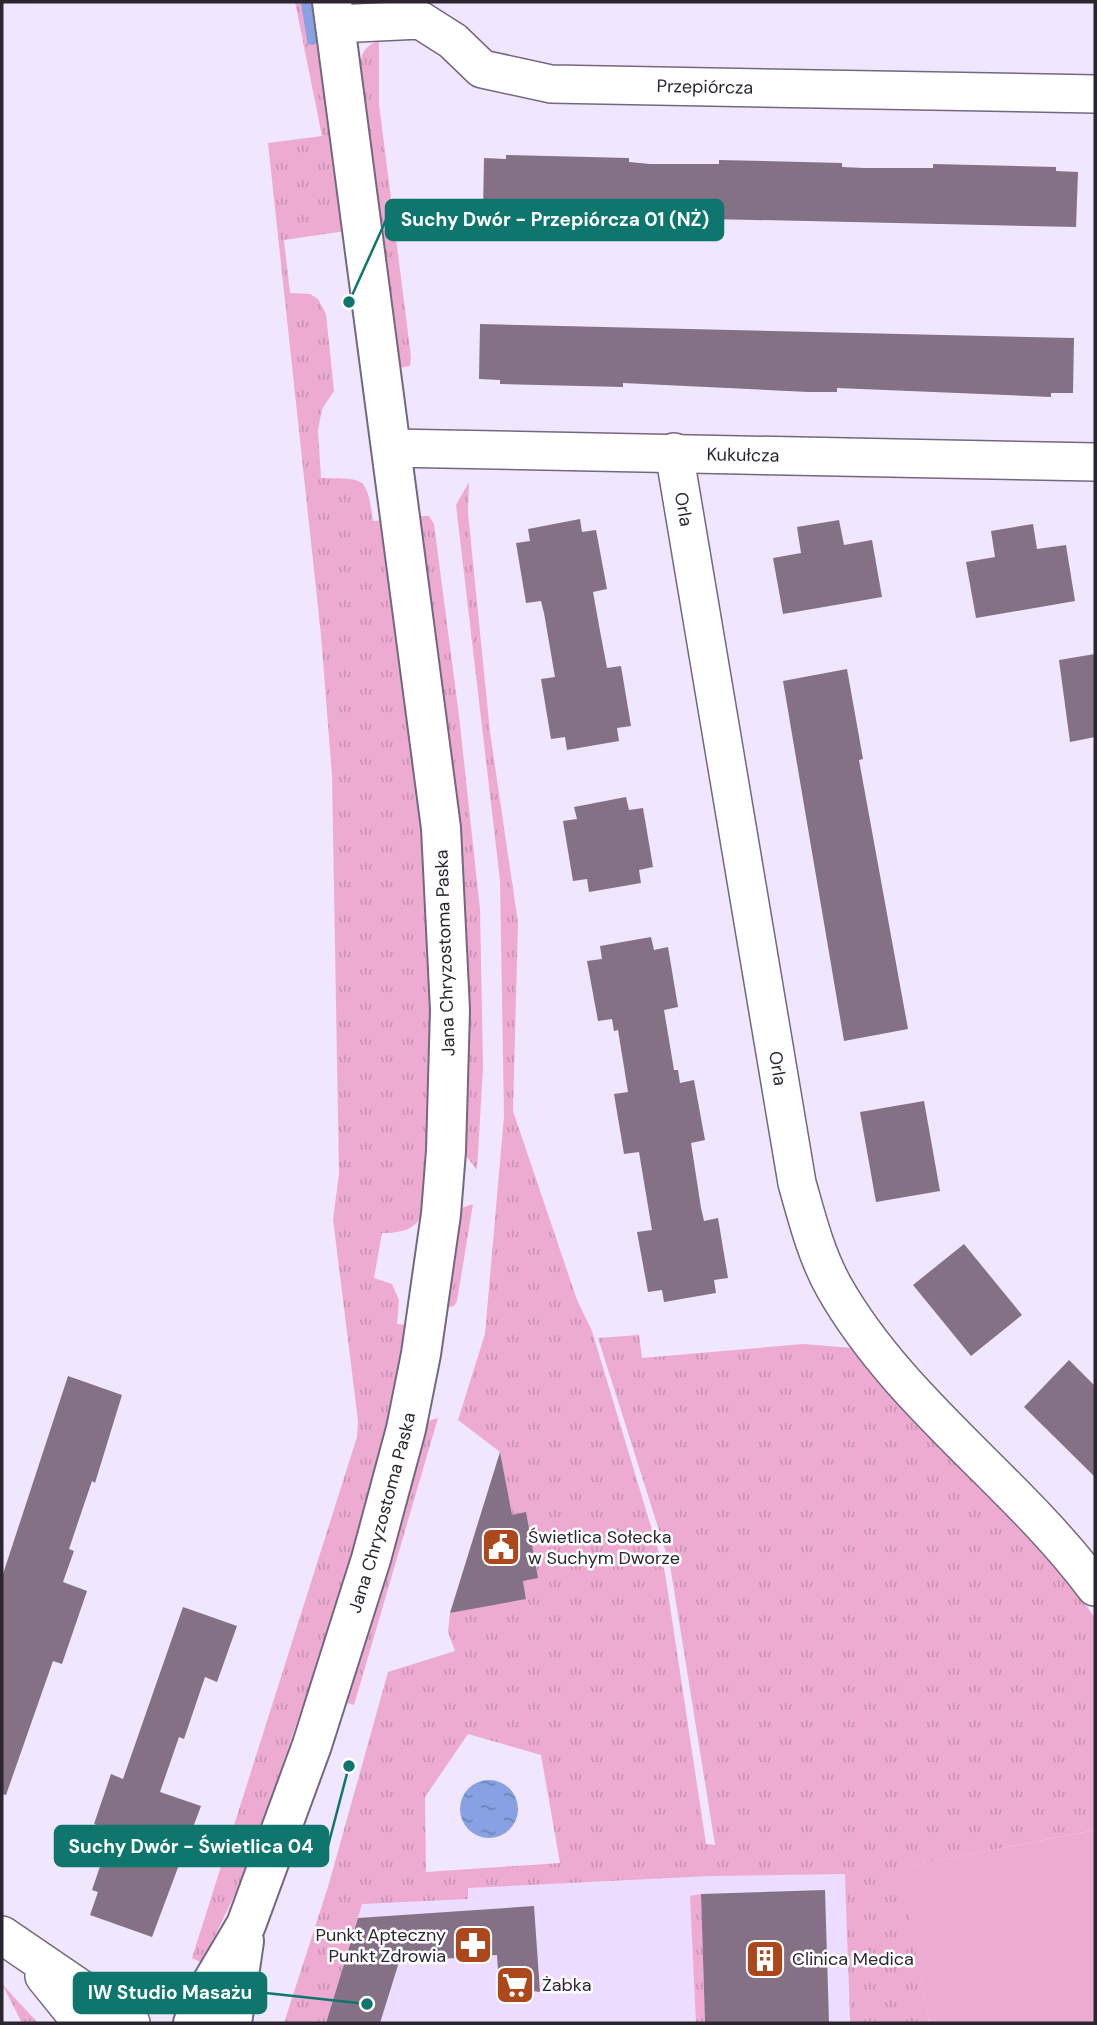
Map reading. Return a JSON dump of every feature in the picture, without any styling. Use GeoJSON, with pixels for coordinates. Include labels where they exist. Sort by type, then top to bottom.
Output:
{"type":"FeatureCollection","features":[{"type":"Feature","properties":{"kind":"street","name":"Przepiórcza"},"geometry":{"type":"LineString","coordinates":[[334,13],[420,20],[453,41],[482,69],[551,83],[1095,94]]}},
{"type":"Feature","properties":{"kind":"street","name":"Jana Chryzostoma Paska"},"geometry":{"type":"LineString","coordinates":[[192,2023],[207,1991],[246,1925],[312,1745],[371,1559],[406,1429],[421,1354],[442,1214],[450,1010],[441,828],[334,13]]}},
{"type":"Feature","properties":{"kind":"street","name":"Kukułcza"},"geometry":{"type":"LineString","coordinates":[[391,448],[1095,462]]}},
{"type":"Feature","properties":{"kind":"street","name":"Orla"},"geometry":{"type":"LineString","coordinates":[[674,452],[797,1183],[817,1251],[853,1318],[913,1391],[1041,1521],[1095,1587]]}},
{"type":"Feature","properties":{"kind":"street","name":"Jana Chryzostoma Paska"},"geometry":{"type":"LineString","coordinates":[[232,2023],[246,1925]]}},
{"type":"Feature","properties":{"kind":"street"},"geometry":{"type":"LineString","coordinates":[[12,1941],[82,2023]]}},
{"type":"Feature","properties":{"kind":"street"},"geometry":{"type":"LineString","coordinates":[[12,1941],[131,2023]]}},
{"type":"Feature","properties":{"kind":"shaded area"},"geometry":{"type":"Polygon","coordinates":[[[526,1874],[846,1874],[849,2023],[284,2023],[328,1887],[526,1874]]]}},
{"type":"Feature","properties":{"kind":"green space"},"geometry":{"type":"Polygon","coordinates":[[[295,2],[315,2],[346,231],[284,240],[290,293],[310,294],[318,299],[326,314],[334,391],[322,409],[318,430],[321,478],[355,480],[361,483],[368,495],[373,521],[384,520],[423,823],[432,1025],[425,1206],[415,1225],[404,1231],[382,1233],[374,1278],[392,1284],[399,1300],[397,1324],[407,1325],[383,1446],[347,1577],[245,1873],[202,1963],[192,1958],[357,1437],[358,1421],[333,1219],[339,1174],[332,776],[321,635],[268,143],[322,136],[295,2]]]}},
{"type":"Feature","properties":{"kind":"green space"},"geometry":{"type":"Polygon","coordinates":[[[379,41],[379,104],[411,357],[410,366],[398,368],[360,73],[363,53],[379,41]]]}},
{"type":"Feature","properties":{"kind":"green space"},"geometry":{"type":"Polygon","coordinates":[[[469,482],[468,513],[490,732],[518,923],[513,1111],[577,1300],[592,1331],[665,1573],[706,1844],[715,1845],[670,1565],[598,1338],[639,1335],[642,1358],[803,1344],[853,1348],[1054,1560],[1095,1618],[1095,1830],[901,1868],[929,2023],[850,2023],[845,1874],[710,1876],[468,1888],[468,1899],[362,1904],[326,2023],[284,2023],[328,1887],[388,1672],[455,1651],[448,1632],[450,1613],[526,1598],[500,1452],[458,1420],[485,1334],[504,1116],[500,880],[456,505],[469,482]],[[468,1734],[425,1797],[426,1872],[560,1863],[541,1755],[468,1734]]]}},
{"type":"Feature","properties":{"kind":"green space"},"geometry":{"type":"Polygon","coordinates":[[[417,516],[429,516],[434,524],[480,909],[483,1067],[477,1170],[463,1152],[417,516]]]}},
{"type":"Feature","properties":{"kind":"green space"},"geometry":{"type":"Polygon","coordinates":[[[473,1204],[457,1301],[454,1306],[445,1308],[457,1217],[462,1208],[473,1204]]]}},
{"type":"Feature","properties":{"kind":"green space"},"geometry":{"type":"Polygon","coordinates":[[[438,1418],[354,1705],[344,1702],[423,1428],[428,1421],[438,1418]]]}},
{"type":"Feature","properties":{"kind":"green space"},"geometry":{"type":"Polygon","coordinates":[[[1095,1830],[1095,2023],[929,2023],[900,1868],[1095,1830]]]}},
{"type":"Feature","properties":{"kind":"green space"},"geometry":{"type":"Polygon","coordinates":[[[701,1894],[705,2023],[696,2023],[690,1896],[701,1894]]]}},
{"type":"Feature","properties":{"kind":"green space"},"geometry":{"type":"Polygon","coordinates":[[[2,1984],[38,2023],[22,2023],[2,1984]]]}},
{"type":"Feature","properties":{"kind":"water"},"geometry":{"type":"Polygon","coordinates":[[[489,1780],[505,1785],[513,1793],[518,1809],[513,1825],[505,1833],[489,1838],[473,1833],[465,1825],[460,1809],[465,1793],[473,1785],[489,1780]]]}},
{"type":"Feature","properties":{"kind":"building"},"geometry":{"type":"Polygon","coordinates":[[[506,155],[629,158],[629,162],[650,164],[719,164],[719,160],[842,163],[842,167],[864,168],[933,168],[933,164],[1056,167],[1056,171],[1078,172],[1076,227],[483,214],[484,158],[506,159],[506,155]]]}},
{"type":"Feature","properties":{"kind":"building"},"geometry":{"type":"Polygon","coordinates":[[[480,324],[1074,338],[1073,393],[1051,393],[1051,397],[837,388],[837,392],[808,392],[623,383],[623,387],[500,384],[500,380],[479,379],[480,324]]]}},
{"type":"Feature","properties":{"kind":"building"},"geometry":{"type":"Polygon","coordinates":[[[580,519],[582,532],[596,530],[607,589],[593,592],[607,668],[621,666],[631,726],[617,728],[619,741],[567,750],[565,737],[551,739],[541,679],[555,677],[544,613],[541,601],[526,603],[516,543],[530,541],[528,529],[580,519]]]}},
{"type":"Feature","properties":{"kind":"building"},"geometry":{"type":"Polygon","coordinates":[[[839,520],[844,545],[872,540],[882,597],[783,614],[773,558],[801,553],[797,527],[839,520]]]}},
{"type":"Feature","properties":{"kind":"building"},"geometry":{"type":"Polygon","coordinates":[[[1033,524],[1037,549],[1066,545],[1075,601],[976,618],[966,562],[995,557],[991,531],[1033,524]]]}},
{"type":"Feature","properties":{"kind":"building"},"geometry":{"type":"Polygon","coordinates":[[[1095,654],[1095,737],[1070,742],[1059,660],[1095,654]]]}},
{"type":"Feature","properties":{"kind":"building"},"geometry":{"type":"Polygon","coordinates":[[[847,669],[863,759],[859,760],[908,1029],[844,1041],[783,681],[847,669]]]}},
{"type":"Feature","properties":{"kind":"building"},"geometry":{"type":"Polygon","coordinates":[[[626,797],[629,810],[643,808],[653,867],[639,870],[641,883],[589,892],[587,879],[573,881],[563,821],[577,819],[574,807],[626,797]]]}},
{"type":"Feature","properties":{"kind":"building"},"geometry":{"type":"Polygon","coordinates":[[[651,937],[654,950],[668,947],[678,1007],[664,1010],[674,1070],[678,1070],[680,1083],[694,1080],[705,1140],[691,1143],[701,1208],[704,1221],[718,1218],[728,1278],[714,1280],[716,1293],[664,1302],[662,1290],[648,1292],[637,1232],[652,1230],[639,1152],[624,1154],[614,1094],[628,1092],[618,1030],[614,1031],[612,1019],[598,1021],[587,961],[602,959],[600,946],[651,937]]]}},
{"type":"Feature","properties":{"kind":"building"},"geometry":{"type":"Polygon","coordinates":[[[924,1101],[940,1191],[876,1202],[860,1112],[924,1101]]]}},
{"type":"Feature","properties":{"kind":"building"},"geometry":{"type":"Polygon","coordinates":[[[964,1244],[1022,1315],[971,1356],[913,1285],[964,1244]]]}},
{"type":"Feature","properties":{"kind":"building"},"geometry":{"type":"Polygon","coordinates":[[[1069,1360],[1095,1386],[1095,1477],[1024,1407],[1069,1360]]]}},
{"type":"Feature","properties":{"kind":"building"},"geometry":{"type":"Polygon","coordinates":[[[68,1376],[122,1395],[95,1483],[92,1481],[69,1549],[74,1551],[63,1582],[87,1591],[62,1664],[53,1661],[6,1795],[2,1794],[2,1577],[68,1376]]]}},
{"type":"Feature","properties":{"kind":"building","name":"Świetlica Sołecka w Suchym Dworze"},"geometry":{"type":"Polygon","coordinates":[[[500,1452],[512,1515],[526,1512],[538,1578],[523,1581],[526,1599],[450,1613],[500,1452]]]}},
{"type":"Feature","properties":{"kind":"building"},"geometry":{"type":"Polygon","coordinates":[[[183,1607],[237,1626],[217,1682],[205,1677],[184,1739],[179,1737],[160,1792],[201,1806],[152,1937],[90,1915],[98,1892],[92,1890],[112,1831],[94,1824],[111,1774],[123,1779],[183,1607]]]}},
{"type":"Feature","properties":{"kind":"building","name":"Clinica Medica"},"geometry":{"type":"Polygon","coordinates":[[[825,1890],[829,2023],[705,2023],[701,1894],[825,1890]]]}},
{"type":"Feature","properties":{"kind":"building"},"geometry":{"type":"Polygon","coordinates":[[[534,1906],[540,1992],[499,1986],[497,1955],[399,1962],[380,2023],[326,2023],[358,1918],[534,1906]]]}},
{"type":"Feature","properties":{"kind":"waterway"},"geometry":{"type":"LineString","coordinates":[[306,2],[312,40]]}},
{"type":"Feature","properties":{"kind":"place","name":"Suchy Dwór - Przepiórcza 01 (NŻ)"},"geometry":{"type":"Point","coordinates":[349,302]}},
{"type":"Feature","properties":{"kind":"place","name":"Świetlica Sołecka w Suchym Dworze"},"geometry":{"type":"Point","coordinates":[501,1547]}},
{"type":"Feature","properties":{"kind":"place","name":"Suchy Dwór - Świetlica 04"},"geometry":{"type":"Point","coordinates":[349,1766]}},
{"type":"Feature","properties":{"kind":"place","name":"Punkt Apteczny Punkt Zdrowia"},"geometry":{"type":"Point","coordinates":[473,1945]}},
{"type":"Feature","properties":{"kind":"place","name":"Clinica Medica"},"geometry":{"type":"Point","coordinates":[765,1959]}},
{"type":"Feature","properties":{"kind":"place","name":"Żabka"},"geometry":{"type":"Point","coordinates":[515,1985]}},
{"type":"Feature","properties":{"kind":"place","name":"IW Studio Masażu"},"geometry":{"type":"Point","coordinates":[367,2004]}}]}
